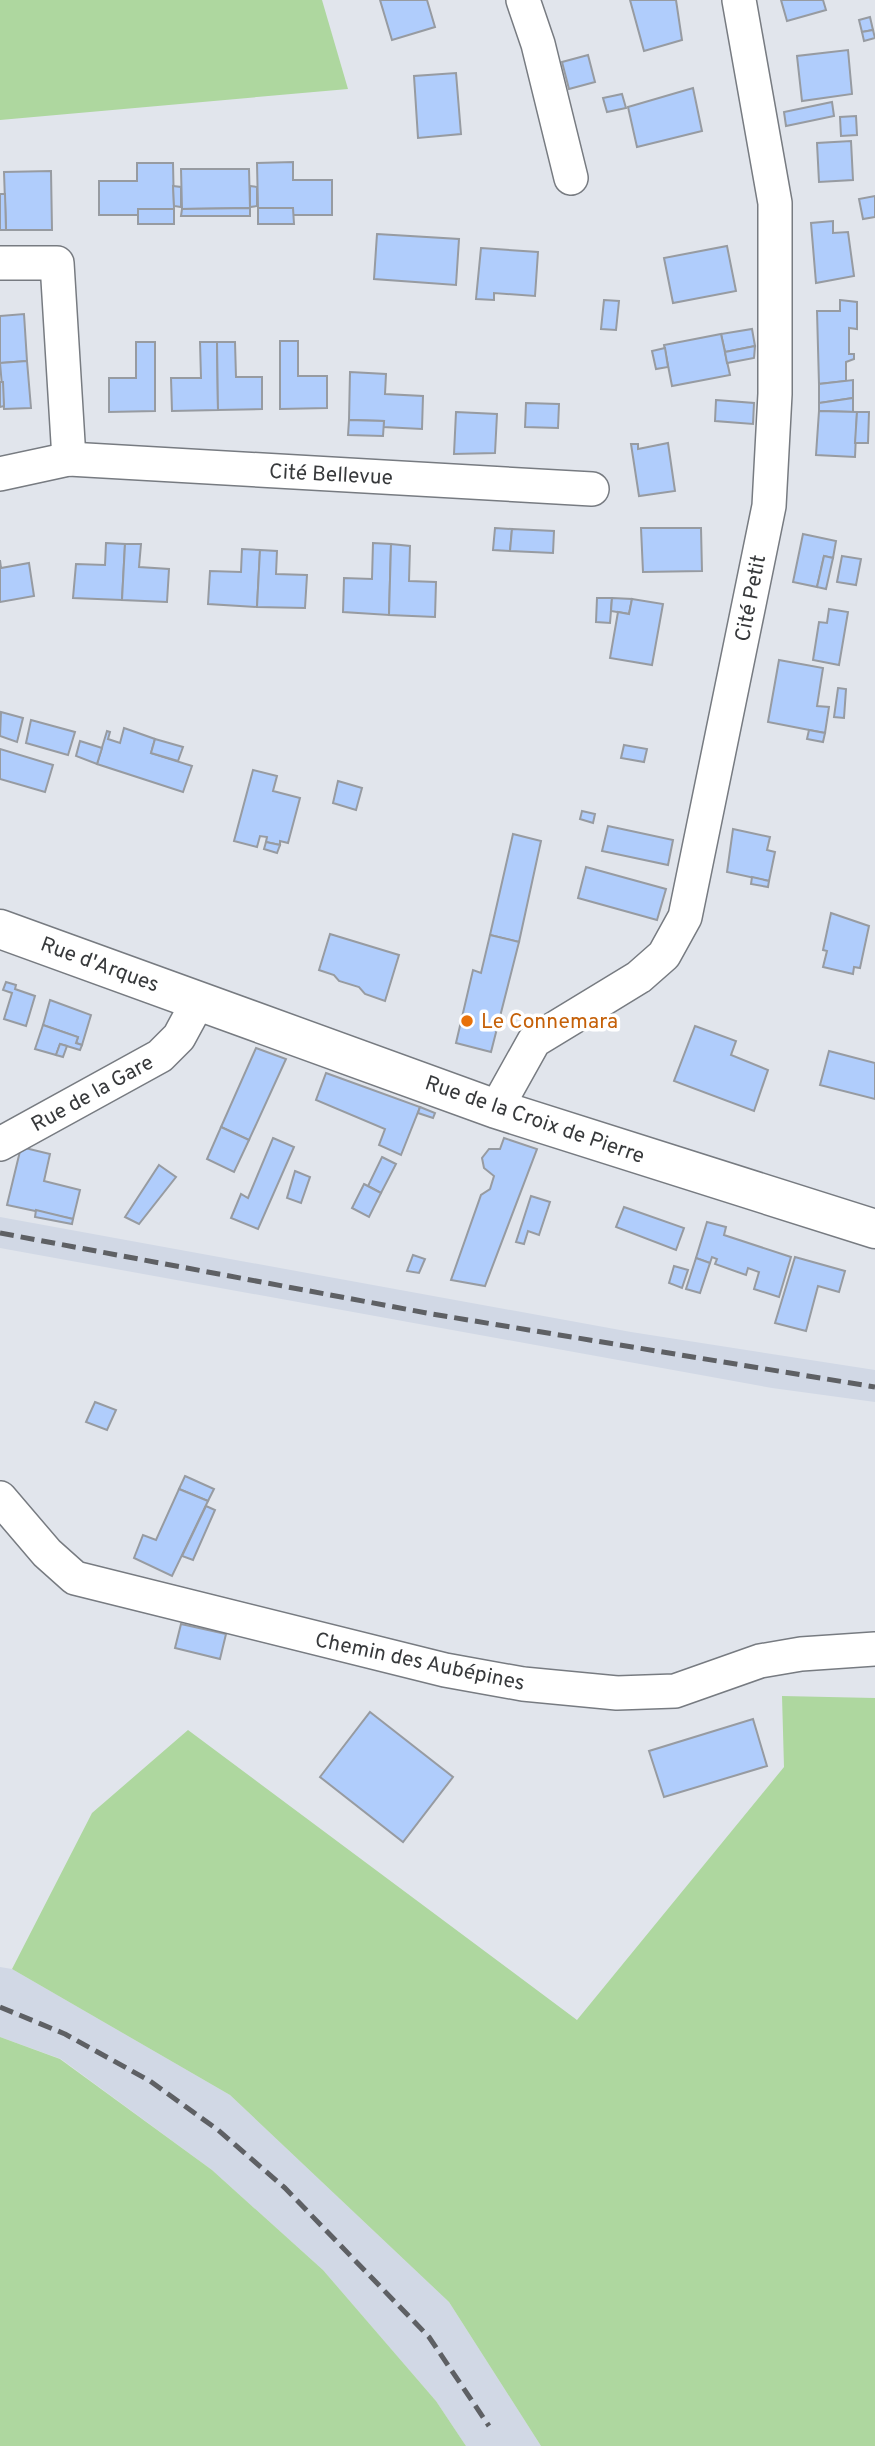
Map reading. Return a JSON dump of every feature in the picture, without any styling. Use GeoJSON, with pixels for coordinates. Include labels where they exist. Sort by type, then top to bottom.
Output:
{"type":"FeatureCollection","features":[{"type":"Feature","properties":{"kind":"main road","name":"Rue d'Arques"},"geometry":{"type":"LineString","coordinates":[[0,929],[199,1000]]}},
{"type":"Feature","properties":{"kind":"main road","name":"Rue de la Croix de Pierre"},"geometry":{"type":"LineString","coordinates":[[199,1000],[496,1109],[875,1230]]}},
{"type":"Feature","properties":{"kind":"street"},"geometry":{"type":"LineString","coordinates":[[523,0],[538,44],[571,178]]}},
{"type":"Feature","properties":{"kind":"street","name":"Cité Petit"},"geometry":{"type":"LineString","coordinates":[[496,1109],[534,1041],[639,977],[664,955],[685,917],[769,506],[773,436],[775,203],[739,0]]}},
{"type":"Feature","properties":{"kind":"street"},"geometry":{"type":"LineString","coordinates":[[0,263],[57,262],[69,459]]}},
{"type":"Feature","properties":{"kind":"street","name":"Cité Bellevue"},"geometry":{"type":"LineString","coordinates":[[0,474],[69,459],[592,489]]}},
{"type":"Feature","properties":{"kind":"street","name":"Rue de la Gare"},"geometry":{"type":"LineString","coordinates":[[0,1144],[160,1056],[179,1037],[199,1000]]}},
{"type":"Feature","properties":{"kind":"street","name":"Chemin des Aubépines"},"geometry":{"type":"LineString","coordinates":[[0,1498],[47,1553],[75,1578],[432,1667],[523,1684],[617,1693],[675,1691],[760,1661],[846,1649],[875,1649]]}},
{"type":"Feature","properties":{"kind":"shaded area"},"geometry":{"type":"Polygon","coordinates":[[[0,1217],[631,1332],[875,1370],[875,1402],[772,1388],[0,1248],[0,1217]]]}},
{"type":"Feature","properties":{"kind":"shaded area"},"geometry":{"type":"Polygon","coordinates":[[[0,1967],[12,1969],[230,2095],[449,2302],[541,2446],[466,2446],[436,2401],[323,2270],[212,2170],[61,2059],[0,2037],[0,1967]]]}},
{"type":"Feature","properties":{"kind":"green space"},"geometry":{"type":"Polygon","coordinates":[[[0,0],[322,0],[348,89],[0,120],[0,0]]]}},
{"type":"Feature","properties":{"kind":"green space"},"geometry":{"type":"Polygon","coordinates":[[[782,1696],[875,1698],[875,2446],[541,2446],[449,2302],[230,2095],[12,1969],[92,1813],[188,1730],[577,2020],[784,1767],[782,1696]]]}},
{"type":"Feature","properties":{"kind":"green space"},"geometry":{"type":"Polygon","coordinates":[[[0,2037],[60,2059],[212,2170],[323,2270],[436,2401],[466,2446],[0,2446],[0,2037]]]}},
{"type":"Feature","properties":{"kind":"building"},"geometry":{"type":"Polygon","coordinates":[[[380,0],[427,0],[435,27],[392,40],[380,0]]]}},
{"type":"Feature","properties":{"kind":"building"},"geometry":{"type":"Polygon","coordinates":[[[630,0],[676,0],[682,40],[644,51],[630,0]]]}},
{"type":"Feature","properties":{"kind":"building"},"geometry":{"type":"Polygon","coordinates":[[[781,0],[823,0],[826,10],[787,21],[781,0]]]}},
{"type":"Feature","properties":{"kind":"building"},"geometry":{"type":"Polygon","coordinates":[[[870,17],[873,30],[862,32],[859,20],[870,17]]]}},
{"type":"Feature","properties":{"kind":"building"},"geometry":{"type":"Polygon","coordinates":[[[873,30],[875,38],[864,41],[862,32],[873,30]]]}},
{"type":"Feature","properties":{"kind":"building"},"geometry":{"type":"Polygon","coordinates":[[[848,50],[852,94],[802,101],[797,56],[848,50]]]}},
{"type":"Feature","properties":{"kind":"building"},"geometry":{"type":"Polygon","coordinates":[[[588,55],[595,82],[569,89],[562,62],[588,55]]]}},
{"type":"Feature","properties":{"kind":"building"},"geometry":{"type":"Polygon","coordinates":[[[456,73],[461,134],[418,138],[414,76],[456,73]]]}},
{"type":"Feature","properties":{"kind":"building"},"geometry":{"type":"Polygon","coordinates":[[[693,88],[702,131],[637,147],[628,107],[693,88]]]}},
{"type":"Feature","properties":{"kind":"building"},"geometry":{"type":"Polygon","coordinates":[[[622,94],[626,108],[607,112],[603,98],[622,94]]]}},
{"type":"Feature","properties":{"kind":"building"},"geometry":{"type":"Polygon","coordinates":[[[832,102],[834,116],[786,126],[784,112],[832,102]]]}},
{"type":"Feature","properties":{"kind":"building"},"geometry":{"type":"Polygon","coordinates":[[[856,116],[857,135],[841,136],[840,117],[856,116]]]}},
{"type":"Feature","properties":{"kind":"building"},"geometry":{"type":"Polygon","coordinates":[[[851,141],[853,180],[819,182],[817,143],[851,141]]]}},
{"type":"Feature","properties":{"kind":"building"},"geometry":{"type":"Polygon","coordinates":[[[293,162],[293,180],[332,180],[332,215],[293,215],[293,208],[258,208],[257,163],[293,162]]]}},
{"type":"Feature","properties":{"kind":"building"},"geometry":{"type":"Polygon","coordinates":[[[137,163],[173,163],[174,209],[138,209],[138,215],[99,215],[99,181],[137,181],[137,163]]]}},
{"type":"Feature","properties":{"kind":"building"},"geometry":{"type":"Polygon","coordinates":[[[181,169],[249,169],[250,208],[182,209],[181,169]]]}},
{"type":"Feature","properties":{"kind":"building"},"geometry":{"type":"Polygon","coordinates":[[[51,171],[52,230],[6,230],[4,172],[51,171]]]}},
{"type":"Feature","properties":{"kind":"building"},"geometry":{"type":"Polygon","coordinates":[[[173,186],[181,187],[181,207],[174,206],[173,186]]]}},
{"type":"Feature","properties":{"kind":"building"},"geometry":{"type":"Polygon","coordinates":[[[250,186],[257,187],[257,206],[250,207],[250,186]]]}},
{"type":"Feature","properties":{"kind":"building"},"geometry":{"type":"Polygon","coordinates":[[[0,194],[5,194],[6,230],[0,230],[0,194]]]}},
{"type":"Feature","properties":{"kind":"building"},"geometry":{"type":"Polygon","coordinates":[[[875,196],[875,217],[863,219],[859,199],[875,196]]]}},
{"type":"Feature","properties":{"kind":"building"},"geometry":{"type":"Polygon","coordinates":[[[250,208],[250,216],[181,216],[182,209],[250,208]]]}},
{"type":"Feature","properties":{"kind":"building"},"geometry":{"type":"Polygon","coordinates":[[[258,208],[293,208],[294,224],[258,224],[258,208]]]}},
{"type":"Feature","properties":{"kind":"building"},"geometry":{"type":"Polygon","coordinates":[[[138,209],[174,209],[174,224],[138,224],[138,209]]]}},
{"type":"Feature","properties":{"kind":"building"},"geometry":{"type":"Polygon","coordinates":[[[833,221],[833,233],[848,232],[854,276],[816,283],[811,223],[833,221]]]}},
{"type":"Feature","properties":{"kind":"building"},"geometry":{"type":"Polygon","coordinates":[[[377,234],[459,239],[456,285],[374,279],[377,234]]]}},
{"type":"Feature","properties":{"kind":"building"},"geometry":{"type":"Polygon","coordinates":[[[727,246],[736,291],[673,303],[664,258],[727,246]]]}},
{"type":"Feature","properties":{"kind":"building"},"geometry":{"type":"Polygon","coordinates":[[[481,248],[538,252],[535,296],[494,293],[494,300],[476,299],[481,248]]]}},
{"type":"Feature","properties":{"kind":"building"},"geometry":{"type":"Polygon","coordinates":[[[604,300],[619,301],[616,330],[601,329],[604,300]]]}},
{"type":"Feature","properties":{"kind":"building"},"geometry":{"type":"Polygon","coordinates":[[[840,300],[857,302],[857,329],[849,328],[849,354],[854,354],[854,359],[846,362],[846,381],[819,384],[817,311],[840,311],[840,300]]]}},
{"type":"Feature","properties":{"kind":"building"},"geometry":{"type":"Polygon","coordinates":[[[24,314],[27,361],[0,363],[0,316],[24,314]]]}},
{"type":"Feature","properties":{"kind":"building"},"geometry":{"type":"Polygon","coordinates":[[[752,329],[755,346],[725,352],[721,334],[752,329]]]}},
{"type":"Feature","properties":{"kind":"building"},"geometry":{"type":"Polygon","coordinates":[[[721,334],[730,375],[672,386],[664,345],[721,334]]]}},
{"type":"Feature","properties":{"kind":"building"},"geometry":{"type":"Polygon","coordinates":[[[280,341],[298,341],[298,376],[327,376],[327,408],[280,409],[280,341]]]}},
{"type":"Feature","properties":{"kind":"building"},"geometry":{"type":"Polygon","coordinates":[[[136,342],[155,342],[155,411],[109,412],[109,378],[136,378],[136,342]]]}},
{"type":"Feature","properties":{"kind":"building"},"geometry":{"type":"Polygon","coordinates":[[[200,342],[217,342],[218,410],[172,411],[171,378],[201,378],[200,342]]]}},
{"type":"Feature","properties":{"kind":"building"},"geometry":{"type":"Polygon","coordinates":[[[217,342],[235,342],[236,377],[262,377],[262,409],[218,410],[217,342]]]}},
{"type":"Feature","properties":{"kind":"building"},"geometry":{"type":"Polygon","coordinates":[[[755,346],[754,358],[727,363],[725,352],[755,346]]]}},
{"type":"Feature","properties":{"kind":"building"},"geometry":{"type":"Polygon","coordinates":[[[665,348],[668,367],[656,369],[652,351],[665,348]]]}},
{"type":"Feature","properties":{"kind":"building"},"geometry":{"type":"Polygon","coordinates":[[[27,361],[31,408],[4,409],[0,363],[27,361]]]}},
{"type":"Feature","properties":{"kind":"building"},"geometry":{"type":"Polygon","coordinates":[[[350,372],[386,374],[385,394],[423,396],[422,429],[383,427],[384,421],[349,420],[350,372]]]}},
{"type":"Feature","properties":{"kind":"building"},"geometry":{"type":"Polygon","coordinates":[[[853,380],[853,398],[819,403],[819,384],[853,380]]]}},
{"type":"Feature","properties":{"kind":"building"},"geometry":{"type":"Polygon","coordinates":[[[0,382],[3,382],[4,406],[0,407],[0,382]]]}},
{"type":"Feature","properties":{"kind":"building"},"geometry":{"type":"Polygon","coordinates":[[[853,398],[853,412],[819,411],[819,403],[853,398]]]}},
{"type":"Feature","properties":{"kind":"building"},"geometry":{"type":"Polygon","coordinates":[[[716,400],[754,403],[753,424],[715,421],[716,400]]]}},
{"type":"Feature","properties":{"kind":"building"},"geometry":{"type":"Polygon","coordinates":[[[526,403],[559,404],[558,428],[525,427],[526,403]]]}},
{"type":"Feature","properties":{"kind":"building"},"geometry":{"type":"Polygon","coordinates":[[[819,411],[857,412],[855,457],[816,455],[819,411]]]}},
{"type":"Feature","properties":{"kind":"building"},"geometry":{"type":"Polygon","coordinates":[[[456,412],[497,414],[495,453],[454,454],[456,412]]]}},
{"type":"Feature","properties":{"kind":"building"},"geometry":{"type":"Polygon","coordinates":[[[857,412],[869,412],[868,443],[855,443],[857,412]]]}},
{"type":"Feature","properties":{"kind":"building"},"geometry":{"type":"Polygon","coordinates":[[[349,420],[384,421],[383,436],[348,435],[349,420]]]}},
{"type":"Feature","properties":{"kind":"building"},"geometry":{"type":"Polygon","coordinates":[[[668,443],[675,491],[639,496],[631,444],[638,444],[638,449],[668,443]]]}},
{"type":"Feature","properties":{"kind":"building"},"geometry":{"type":"Polygon","coordinates":[[[495,528],[512,529],[510,551],[493,550],[495,528]]]}},
{"type":"Feature","properties":{"kind":"building"},"geometry":{"type":"Polygon","coordinates":[[[641,528],[701,528],[702,571],[643,572],[641,528]]]}},
{"type":"Feature","properties":{"kind":"building"},"geometry":{"type":"Polygon","coordinates":[[[512,529],[554,531],[553,553],[510,551],[512,529]]]}},
{"type":"Feature","properties":{"kind":"building"},"geometry":{"type":"Polygon","coordinates":[[[803,534],[836,541],[833,558],[824,556],[817,587],[793,582],[803,534]]]}},
{"type":"Feature","properties":{"kind":"building"},"geometry":{"type":"Polygon","coordinates":[[[106,543],[125,544],[122,600],[73,598],[76,564],[105,565],[106,543]]]}},
{"type":"Feature","properties":{"kind":"building"},"geometry":{"type":"Polygon","coordinates":[[[373,543],[391,544],[389,615],[343,612],[344,578],[372,579],[373,543]]]}},
{"type":"Feature","properties":{"kind":"building"},"geometry":{"type":"Polygon","coordinates":[[[125,544],[141,544],[139,567],[169,569],[167,602],[122,600],[125,544]]]}},
{"type":"Feature","properties":{"kind":"building"},"geometry":{"type":"Polygon","coordinates":[[[391,544],[410,546],[409,581],[436,582],[435,617],[389,615],[391,544]]]}},
{"type":"Feature","properties":{"kind":"building"},"geometry":{"type":"Polygon","coordinates":[[[242,549],[260,550],[257,607],[208,604],[210,571],[241,572],[242,549]]]}},
{"type":"Feature","properties":{"kind":"building"},"geometry":{"type":"Polygon","coordinates":[[[260,550],[277,551],[276,574],[307,575],[305,608],[257,607],[260,550]]]}},
{"type":"Feature","properties":{"kind":"building"},"geometry":{"type":"Polygon","coordinates":[[[824,556],[833,558],[826,589],[817,587],[824,556]]]}},
{"type":"Feature","properties":{"kind":"building"},"geometry":{"type":"Polygon","coordinates":[[[842,556],[861,559],[856,585],[837,582],[842,556]]]}},
{"type":"Feature","properties":{"kind":"building"},"geometry":{"type":"Polygon","coordinates":[[[0,560],[1,568],[29,563],[34,596],[0,602],[0,560]]]}},
{"type":"Feature","properties":{"kind":"building"},"geometry":{"type":"Polygon","coordinates":[[[597,598],[612,598],[610,623],[596,622],[597,598]]]}},
{"type":"Feature","properties":{"kind":"building"},"geometry":{"type":"Polygon","coordinates":[[[612,598],[632,599],[629,614],[611,611],[612,598]]]}},
{"type":"Feature","properties":{"kind":"building"},"geometry":{"type":"Polygon","coordinates":[[[632,599],[663,604],[652,665],[610,658],[618,612],[629,614],[632,599]]]}},
{"type":"Feature","properties":{"kind":"building"},"geometry":{"type":"Polygon","coordinates":[[[829,609],[848,612],[839,665],[813,660],[819,622],[827,623],[829,609]]]}},
{"type":"Feature","properties":{"kind":"building"},"geometry":{"type":"Polygon","coordinates":[[[779,660],[823,668],[817,706],[829,707],[825,733],[768,722],[779,660]]]}},
{"type":"Feature","properties":{"kind":"building"},"geometry":{"type":"Polygon","coordinates":[[[838,688],[846,689],[844,718],[834,717],[838,688]]]}},
{"type":"Feature","properties":{"kind":"building"},"geometry":{"type":"Polygon","coordinates":[[[1,712],[23,718],[17,742],[0,736],[1,712]]]}},
{"type":"Feature","properties":{"kind":"building"},"geometry":{"type":"Polygon","coordinates":[[[31,720],[75,732],[68,755],[26,743],[31,720]]]}},
{"type":"Feature","properties":{"kind":"building"},"geometry":{"type":"Polygon","coordinates":[[[124,728],[155,739],[151,753],[192,766],[183,792],[97,764],[107,731],[110,732],[108,739],[120,743],[124,728]]]}},
{"type":"Feature","properties":{"kind":"building"},"geometry":{"type":"Polygon","coordinates":[[[809,730],[825,733],[823,742],[807,739],[809,730]]]}},
{"type":"Feature","properties":{"kind":"building"},"geometry":{"type":"Polygon","coordinates":[[[155,739],[183,747],[178,761],[151,753],[155,739]]]}},
{"type":"Feature","properties":{"kind":"building"},"geometry":{"type":"Polygon","coordinates":[[[80,741],[102,748],[97,764],[76,756],[80,741]]]}},
{"type":"Feature","properties":{"kind":"building"},"geometry":{"type":"Polygon","coordinates":[[[624,745],[647,749],[644,762],[621,758],[624,745]]]}},
{"type":"Feature","properties":{"kind":"building"},"geometry":{"type":"Polygon","coordinates":[[[0,749],[53,765],[45,792],[0,779],[0,749]]]}},
{"type":"Feature","properties":{"kind":"building"},"geometry":{"type":"Polygon","coordinates":[[[253,770],[277,776],[273,791],[300,798],[288,843],[280,841],[280,845],[266,842],[267,837],[260,836],[257,847],[234,841],[253,770]]]}},
{"type":"Feature","properties":{"kind":"building"},"geometry":{"type":"Polygon","coordinates":[[[338,781],[362,788],[356,810],[333,803],[338,781]]]}},
{"type":"Feature","properties":{"kind":"building"},"geometry":{"type":"Polygon","coordinates":[[[582,811],[595,814],[593,823],[580,819],[582,811]]]}},
{"type":"Feature","properties":{"kind":"building"},"geometry":{"type":"Polygon","coordinates":[[[608,826],[673,840],[668,865],[602,851],[608,826]]]}},
{"type":"Feature","properties":{"kind":"building"},"geometry":{"type":"Polygon","coordinates":[[[733,829],[770,837],[767,850],[775,852],[769,881],[727,872],[733,829]]]}},
{"type":"Feature","properties":{"kind":"building"},"geometry":{"type":"Polygon","coordinates":[[[513,834],[541,841],[519,942],[490,935],[513,834]]]}},
{"type":"Feature","properties":{"kind":"building"},"geometry":{"type":"Polygon","coordinates":[[[266,842],[280,845],[277,853],[264,849],[266,842]]]}},
{"type":"Feature","properties":{"kind":"building"},"geometry":{"type":"Polygon","coordinates":[[[586,867],[666,889],[657,920],[578,898],[586,867]]]}},
{"type":"Feature","properties":{"kind":"building"},"geometry":{"type":"Polygon","coordinates":[[[752,877],[769,881],[768,887],[751,884],[752,877]]]}},
{"type":"Feature","properties":{"kind":"building"},"geometry":{"type":"Polygon","coordinates":[[[831,913],[869,926],[860,968],[854,967],[853,974],[823,967],[827,951],[823,950],[831,913]]]}},
{"type":"Feature","properties":{"kind":"building"},"geometry":{"type":"Polygon","coordinates":[[[330,934],[399,955],[385,1001],[365,994],[359,987],[339,981],[334,975],[319,970],[330,934]]]}},
{"type":"Feature","properties":{"kind":"building"},"geometry":{"type":"Polygon","coordinates":[[[490,935],[519,942],[491,1052],[456,1043],[473,970],[481,973],[490,935]]]}},
{"type":"Feature","properties":{"kind":"building"},"geometry":{"type":"Polygon","coordinates":[[[6,982],[16,985],[15,989],[35,996],[26,1026],[4,1019],[12,993],[3,990],[6,982]]]}},
{"type":"Feature","properties":{"kind":"building"},"geometry":{"type":"Polygon","coordinates":[[[50,1000],[91,1015],[82,1045],[76,1043],[78,1037],[43,1025],[50,1000]]]}},
{"type":"Feature","properties":{"kind":"building"},"geometry":{"type":"Polygon","coordinates":[[[43,1025],[78,1037],[76,1043],[82,1045],[80,1050],[60,1044],[56,1055],[35,1049],[43,1025]]]}},
{"type":"Feature","properties":{"kind":"building"},"geometry":{"type":"Polygon","coordinates":[[[695,1026],[736,1041],[731,1055],[768,1070],[754,1111],[674,1081],[695,1026]]]}},
{"type":"Feature","properties":{"kind":"building"},"geometry":{"type":"Polygon","coordinates":[[[60,1044],[67,1046],[63,1057],[56,1055],[60,1044]]]}},
{"type":"Feature","properties":{"kind":"building"},"geometry":{"type":"Polygon","coordinates":[[[256,1048],[286,1059],[249,1140],[221,1127],[256,1048]]]}},
{"type":"Feature","properties":{"kind":"building"},"geometry":{"type":"Polygon","coordinates":[[[829,1051],[875,1063],[875,1099],[820,1085],[829,1051]]]}},
{"type":"Feature","properties":{"kind":"building"},"geometry":{"type":"Polygon","coordinates":[[[326,1073],[420,1107],[401,1155],[379,1145],[385,1129],[316,1100],[326,1073]]]}},
{"type":"Feature","properties":{"kind":"building"},"geometry":{"type":"Polygon","coordinates":[[[420,1107],[435,1113],[433,1118],[418,1113],[420,1107]]]}},
{"type":"Feature","properties":{"kind":"building"},"geometry":{"type":"Polygon","coordinates":[[[221,1127],[249,1140],[234,1172],[207,1159],[221,1127]]]}},
{"type":"Feature","properties":{"kind":"building"},"geometry":{"type":"Polygon","coordinates":[[[273,1138],[294,1147],[258,1229],[231,1218],[241,1194],[248,1198],[273,1138]]]}},
{"type":"Feature","properties":{"kind":"building"},"geometry":{"type":"Polygon","coordinates":[[[504,1138],[537,1149],[485,1286],[451,1280],[481,1195],[490,1189],[494,1176],[484,1168],[482,1158],[489,1149],[500,1149],[504,1138]]]}},
{"type":"Feature","properties":{"kind":"building"},"geometry":{"type":"Polygon","coordinates":[[[21,1147],[50,1154],[44,1181],[80,1190],[73,1219],[7,1205],[21,1147]]]}},
{"type":"Feature","properties":{"kind":"building"},"geometry":{"type":"Polygon","coordinates":[[[382,1157],[396,1164],[381,1193],[368,1186],[382,1157]]]}},
{"type":"Feature","properties":{"kind":"building"},"geometry":{"type":"Polygon","coordinates":[[[159,1165],[176,1177],[139,1224],[125,1217],[159,1165]]]}},
{"type":"Feature","properties":{"kind":"building"},"geometry":{"type":"Polygon","coordinates":[[[295,1171],[310,1177],[301,1203],[287,1198],[295,1171]]]}},
{"type":"Feature","properties":{"kind":"building"},"geometry":{"type":"Polygon","coordinates":[[[364,1184],[381,1193],[369,1217],[352,1208],[364,1184]]]}},
{"type":"Feature","properties":{"kind":"building"},"geometry":{"type":"Polygon","coordinates":[[[531,1196],[550,1202],[539,1235],[528,1231],[524,1244],[516,1242],[531,1196]]]}},
{"type":"Feature","properties":{"kind":"building"},"geometry":{"type":"Polygon","coordinates":[[[624,1207],[684,1228],[676,1250],[616,1227],[624,1207]]]}},
{"type":"Feature","properties":{"kind":"building"},"geometry":{"type":"Polygon","coordinates":[[[36,1210],[73,1219],[72,1224],[35,1217],[36,1210]]]}},
{"type":"Feature","properties":{"kind":"building"},"geometry":{"type":"Polygon","coordinates":[[[707,1222],[726,1227],[724,1235],[791,1257],[779,1297],[754,1289],[759,1272],[748,1268],[746,1275],[715,1264],[717,1259],[712,1257],[710,1263],[696,1258],[707,1222]]]}},
{"type":"Feature","properties":{"kind":"building"},"geometry":{"type":"Polygon","coordinates":[[[413,1255],[425,1259],[419,1273],[407,1271],[413,1255]]]}},
{"type":"Feature","properties":{"kind":"building"},"geometry":{"type":"Polygon","coordinates":[[[795,1257],[845,1271],[839,1292],[818,1286],[806,1331],[775,1323],[795,1257]]]}},
{"type":"Feature","properties":{"kind":"building"},"geometry":{"type":"Polygon","coordinates":[[[696,1258],[710,1263],[700,1293],[686,1289],[696,1258]]]}},
{"type":"Feature","properties":{"kind":"building"},"geometry":{"type":"Polygon","coordinates":[[[674,1266],[688,1270],[682,1288],[669,1283],[674,1266]]]}},
{"type":"Feature","properties":{"kind":"building"},"geometry":{"type":"Polygon","coordinates":[[[95,1402],[116,1410],[107,1430],[86,1422],[95,1402]]]}},
{"type":"Feature","properties":{"kind":"building"},"geometry":{"type":"Polygon","coordinates":[[[185,1476],[214,1489],[208,1501],[179,1489],[185,1476]]]}},
{"type":"Feature","properties":{"kind":"building"},"geometry":{"type":"Polygon","coordinates":[[[179,1489],[208,1501],[172,1576],[134,1558],[143,1535],[156,1540],[179,1489]]]}},
{"type":"Feature","properties":{"kind":"building"},"geometry":{"type":"Polygon","coordinates":[[[206,1506],[215,1510],[193,1560],[182,1556],[206,1506]]]}},
{"type":"Feature","properties":{"kind":"building"},"geometry":{"type":"Polygon","coordinates":[[[181,1624],[226,1634],[220,1659],[175,1648],[181,1624]]]}},
{"type":"Feature","properties":{"kind":"building"},"geometry":{"type":"Polygon","coordinates":[[[370,1712],[453,1777],[403,1842],[320,1777],[370,1712]]]}},
{"type":"Feature","properties":{"kind":"building"},"geometry":{"type":"Polygon","coordinates":[[[753,1719],[767,1766],[664,1797],[649,1751],[753,1719]]]}},
{"type":"Feature","properties":{"kind":"railway"},"geometry":{"type":"LineString","coordinates":[[0,1233],[432,1314],[875,1387]]}},
{"type":"Feature","properties":{"kind":"railway"},"geometry":{"type":"LineString","coordinates":[[0,2007],[65,2034],[150,2081],[218,2130],[285,2188],[429,2337],[489,2426]]}},
{"type":"Feature","properties":{"kind":"place","name":"Le Connemara"},"geometry":{"type":"Point","coordinates":[467,1021]}}]}
